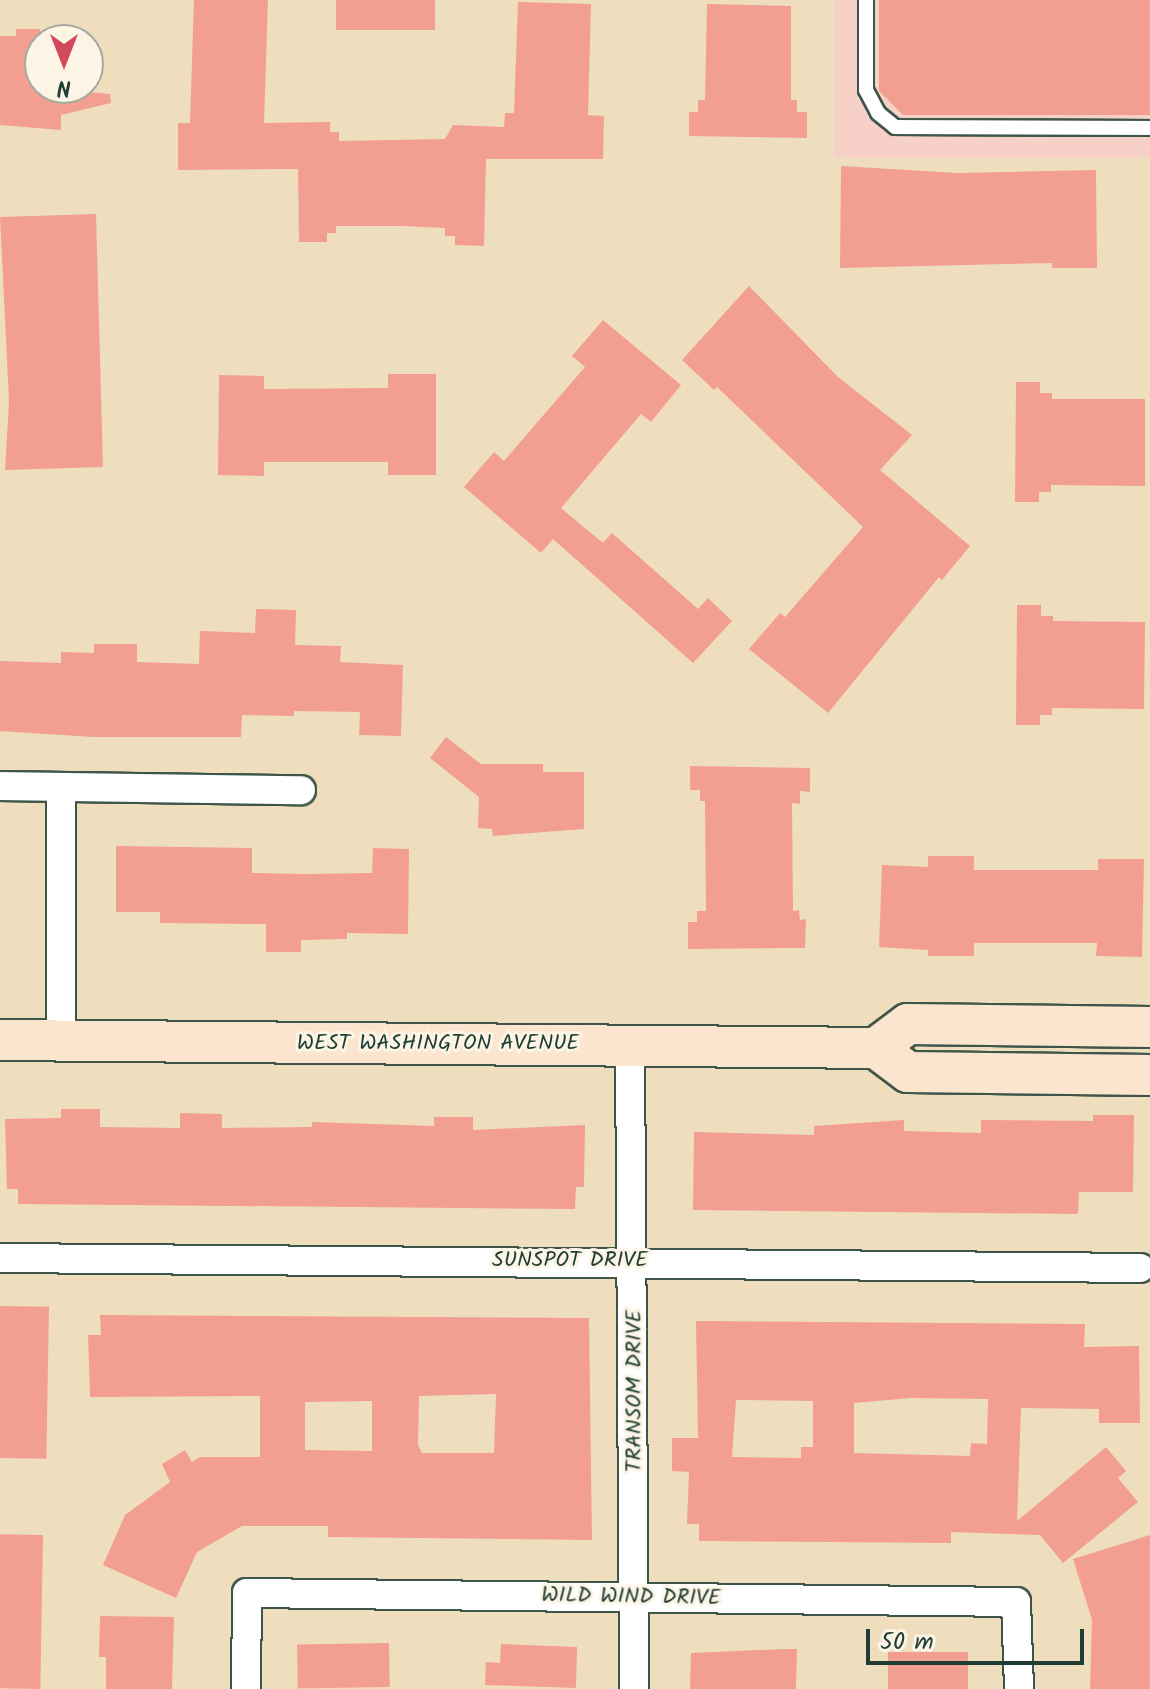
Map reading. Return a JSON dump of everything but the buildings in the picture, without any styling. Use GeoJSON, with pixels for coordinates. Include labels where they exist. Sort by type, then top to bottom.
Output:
{"type":"FeatureCollection","features":[{"type":"Feature","properties":{"kind":"main road"},"geometry":{"type":"LineString","coordinates":[[1150,1027],[908,1024],[876,1048],[908,1072],[1150,1075]]}},
{"type":"Feature","properties":{"kind":"main road","name":"WEST WASHINGTON AVENUE"},"geometry":{"type":"LineString","coordinates":[[0,1040],[876,1048]]}},
{"type":"Feature","properties":{"kind":"street"},"geometry":{"type":"LineString","coordinates":[[0,786],[301,790]]}},
{"type":"Feature","properties":{"kind":"street"},"geometry":{"type":"LineString","coordinates":[[61,787],[61,1042]]}},
{"type":"Feature","properties":{"kind":"street","name":"TRANSOM DRIVE"},"geometry":{"type":"LineString","coordinates":[[630,1045],[635,1261],[634,1689]]}},
{"type":"Feature","properties":{"kind":"street","name":"SUNSPOT DRIVE"},"geometry":{"type":"LineString","coordinates":[[0,1258],[635,1261],[1140,1268]]}},
{"type":"Feature","properties":{"kind":"street","name":"WILD WIND DRIVE"},"geometry":{"type":"LineString","coordinates":[[246,1689],[247,1593],[1016,1602],[1019,1689]]}},
{"type":"Feature","properties":{"kind":"lane"},"geometry":{"type":"LineString","coordinates":[[866,0],[866,90],[878,113],[895,127],[1150,128]]}},
{"type":"Feature","properties":{"kind":"shaded area"},"geometry":{"type":"Polygon","coordinates":[[[834,0],[1150,0],[1150,158],[834,158],[834,0]]]}}]}
